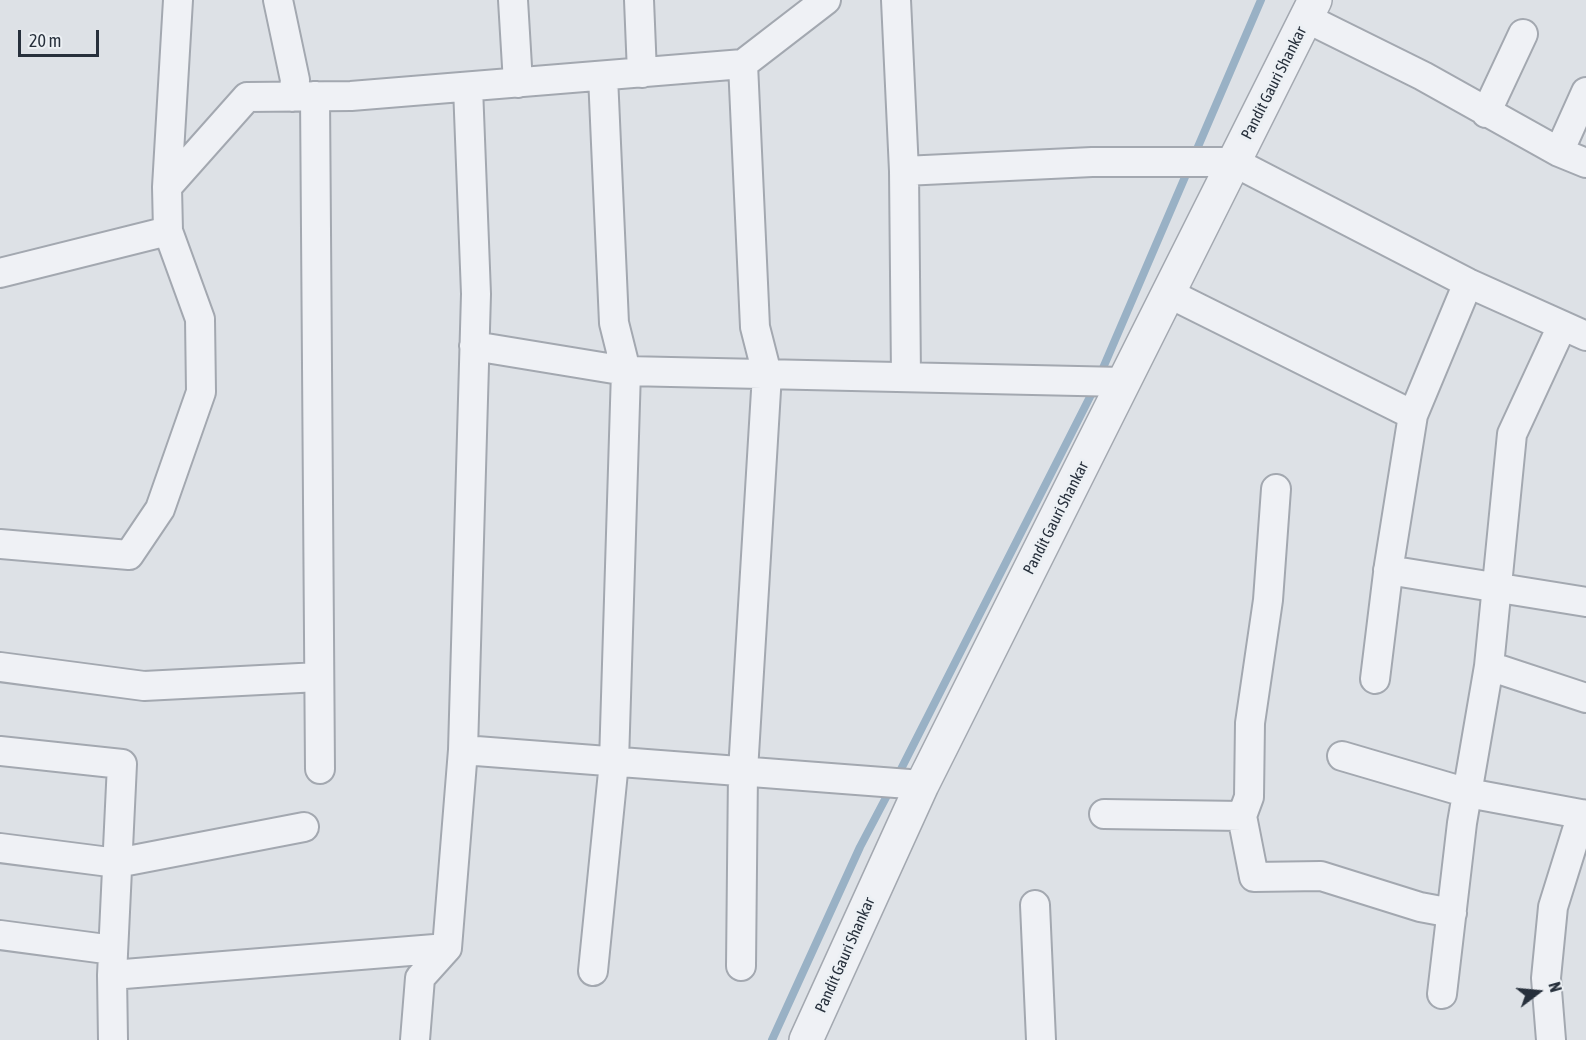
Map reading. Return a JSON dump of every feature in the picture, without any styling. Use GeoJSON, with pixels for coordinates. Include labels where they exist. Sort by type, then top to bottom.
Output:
{"type":"FeatureCollection","features":[{"type":"Feature","properties":{"kind":"street"},"geometry":{"type":"LineString","coordinates":[[0,544],[129,555],[160,509],[201,392],[200,319],[168,231],[167,187],[178,0]]}},
{"type":"Feature","properties":{"kind":"street"},"geometry":{"type":"LineString","coordinates":[[278,0],[295,80],[304,97],[320,769]]}},
{"type":"Feature","properties":{"kind":"street"},"geometry":{"type":"LineString","coordinates":[[513,0],[518,83]]}},
{"type":"Feature","properties":{"kind":"street"},"geometry":{"type":"LineString","coordinates":[[639,0],[642,73]]}},
{"type":"Feature","properties":{"kind":"street"},"geometry":{"type":"LineString","coordinates":[[167,187],[247,97],[304,97],[468,87],[743,64],[826,0]]}},
{"type":"Feature","properties":{"kind":"street"},"geometry":{"type":"LineString","coordinates":[[896,0],[904,171],[906,377]]}},
{"type":"Feature","properties":{"kind":"street"},"geometry":{"type":"LineString","coordinates":[[1311,9],[1486,113],[1559,152],[1586,163]]}},
{"type":"Feature","properties":{"kind":"street","name":"Pandit Gauri Shankar"},"geometry":{"type":"LineString","coordinates":[[806,1040],[922,784],[1311,9]]}},
{"type":"Feature","properties":{"kind":"street"},"geometry":{"type":"LineString","coordinates":[[1486,113],[1523,34]]}},
{"type":"Feature","properties":{"kind":"street"},"geometry":{"type":"LineString","coordinates":[[741,966],[743,771],[767,374],[754,327],[743,64]]}},
{"type":"Feature","properties":{"kind":"street"},"geometry":{"type":"LineString","coordinates":[[592,971],[614,762],[626,370],[614,323],[603,76]]}},
{"type":"Feature","properties":{"kind":"street"},"geometry":{"type":"LineString","coordinates":[[416,1040],[420,978],[447,948],[463,750],[476,294],[468,87]]}},
{"type":"Feature","properties":{"kind":"street"},"geometry":{"type":"LineString","coordinates":[[1559,152],[1586,92]]}},
{"type":"Feature","properties":{"kind":"street"},"geometry":{"type":"LineString","coordinates":[[904,171],[1092,162],[1234,162],[1468,283],[1574,331],[1512,434],[1489,666],[1468,793],[1442,994]]}},
{"type":"Feature","properties":{"kind":"street"},"geometry":{"type":"LineString","coordinates":[[0,273],[168,231]]}},
{"type":"Feature","properties":{"kind":"street"},"geometry":{"type":"LineString","coordinates":[[1375,679],[1388,570],[1413,415],[1468,283]]}},
{"type":"Feature","properties":{"kind":"street"},"geometry":{"type":"LineString","coordinates":[[1168,293],[1413,415]]}},
{"type":"Feature","properties":{"kind":"street"},"geometry":{"type":"LineString","coordinates":[[474,346],[626,370],[1123,382]]}},
{"type":"Feature","properties":{"kind":"street"},"geometry":{"type":"LineString","coordinates":[[1276,489],[1268,600],[1250,723],[1249,797],[1242,816],[1254,877],[1321,876],[1420,908],[1452,913]]}},
{"type":"Feature","properties":{"kind":"street"},"geometry":{"type":"LineString","coordinates":[[1388,570],[1586,602]]}},
{"type":"Feature","properties":{"kind":"street"},"geometry":{"type":"LineString","coordinates":[[1489,666],[1586,698]]}},
{"type":"Feature","properties":{"kind":"street"},"geometry":{"type":"LineString","coordinates":[[0,667],[144,686],[319,677]]}},
{"type":"Feature","properties":{"kind":"street"},"geometry":{"type":"LineString","coordinates":[[463,750],[922,784]]}},
{"type":"Feature","properties":{"kind":"street"},"geometry":{"type":"LineString","coordinates":[[0,751],[122,764],[113,963],[113,1040]]}},
{"type":"Feature","properties":{"kind":"street"},"geometry":{"type":"LineString","coordinates":[[1342,756],[1468,793],[1584,815],[1553,907],[1546,978],[1551,1040]]}},
{"type":"Feature","properties":{"kind":"street"},"geometry":{"type":"LineString","coordinates":[[1104,814],[1242,816]]}},
{"type":"Feature","properties":{"kind":"street"},"geometry":{"type":"LineString","coordinates":[[0,848],[117,863],[304,827]]}},
{"type":"Feature","properties":{"kind":"street"},"geometry":{"type":"LineString","coordinates":[[1035,904],[1041,1040]]}},
{"type":"Feature","properties":{"kind":"street"},"geometry":{"type":"LineString","coordinates":[[0,935],[113,963],[447,948]]}},
{"type":"Feature","properties":{"kind":"waterway"},"geometry":{"type":"LineString","coordinates":[[1100,375],[1261,0]]}},
{"type":"Feature","properties":{"kind":"waterway"},"geometry":{"type":"LineString","coordinates":[[897,777],[1095,387]]}},
{"type":"Feature","properties":{"kind":"waterway"},"geometry":{"type":"LineString","coordinates":[[772,1040],[860,847],[891,788]]}}]}
